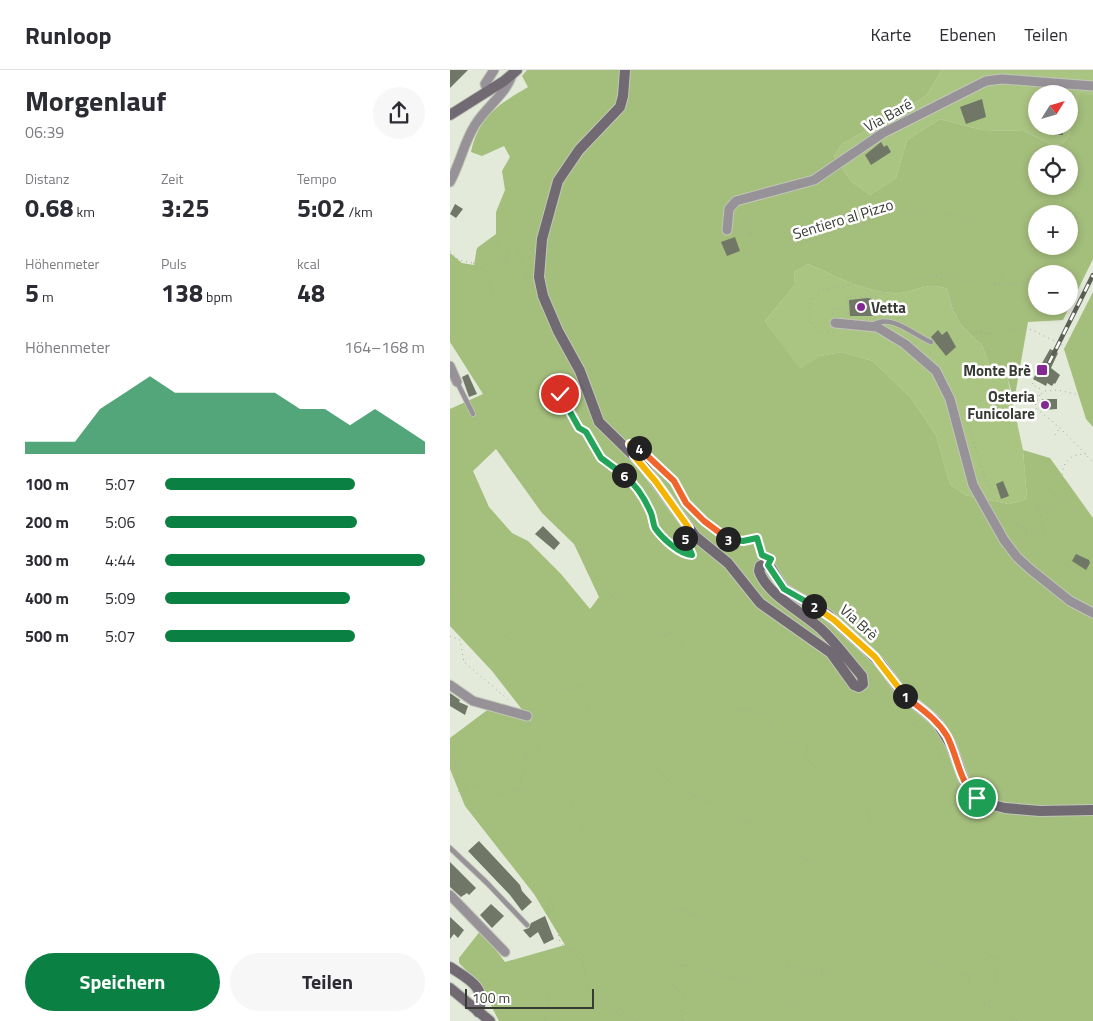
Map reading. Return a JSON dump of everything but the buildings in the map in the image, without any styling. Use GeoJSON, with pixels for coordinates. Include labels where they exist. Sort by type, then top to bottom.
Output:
{"type":"FeatureCollection","features":[{"type":"Feature","properties":{"kind":"street"},"geometry":{"type":"LineString","coordinates":[[488,91],[486,84],[494,70]]}},
{"type":"Feature","properties":{"kind":"street","name":"Via Brè"},"geometry":{"type":"LineString","coordinates":[[625,70],[620,107],[567,165],[558,181],[546,217],[539,277],[543,296],[561,338],[580,371],[599,422],[643,465],[700,542],[722,558],[737,573],[760,603],[831,653],[856,687],[861,686],[862,676],[829,637],[792,607],[761,576],[760,566],[768,565],[784,589],[820,609],[875,657],[902,693],[936,720],[951,745],[965,783],[977,798],[989,804],[1014,809],[1093,810]]}},
{"type":"Feature","properties":{"kind":"street"},"geometry":{"type":"LineString","coordinates":[[450,115],[514,72]]}},
{"type":"Feature","properties":{"kind":"street"},"geometry":{"type":"LineString","coordinates":[[450,182],[473,129],[493,100],[507,87],[514,72]]}},
{"type":"Feature","properties":{"kind":"street","name":"Via Baré"},"geometry":{"type":"LineString","coordinates":[[731,229],[729,209],[733,203],[745,198],[814,180],[883,133],[981,82],[1002,79],[1093,86]]}},
{"type":"Feature","properties":{"kind":"street"},"geometry":{"type":"LineString","coordinates":[[835,323],[874,325],[905,344],[940,376],[953,410],[973,485],[1017,557],[1070,601],[1093,613]]}},
{"type":"Feature","properties":{"kind":"street"},"geometry":{"type":"LineString","coordinates":[[450,366],[457,382]]}},
{"type":"Feature","properties":{"kind":"street"},"geometry":{"type":"LineString","coordinates":[[450,685],[472,701],[527,716]]}},
{"type":"Feature","properties":{"kind":"street"},"geometry":{"type":"LineString","coordinates":[[450,895],[505,952]]}},
{"type":"Feature","properties":{"kind":"street"},"geometry":{"type":"LineString","coordinates":[[450,967],[479,989],[482,998],[478,1012]]}},
{"type":"Feature","properties":{"kind":"street"},"geometry":{"type":"LineString","coordinates":[[450,988],[490,1021]]}},
{"type":"Feature","properties":{"kind":"lane"},"geometry":{"type":"LineString","coordinates":[[874,325],[881,322],[897,325],[930,342]]}},
{"type":"Feature","properties":{"kind":"lane"},"geometry":{"type":"LineString","coordinates":[[457,382],[473,414]]}},
{"type":"Feature","properties":{"kind":"lane"},"geometry":{"type":"LineString","coordinates":[[450,848],[527,925]]}},
{"type":"Feature","properties":{"kind":"path","name":"Sentiero al Pizzo"},"geometry":{"type":"LineString","coordinates":[[731,229],[736,234],[744,220],[748,234],[752,236],[748,218],[752,218],[755,225],[784,247],[825,236],[892,212],[929,211],[967,219],[1013,251],[1028,273],[1028,279],[1025,284],[973,283],[946,274],[907,280],[874,296]]}},
{"type":"Feature","properties":{"kind":"path"},"geometry":{"type":"LineString","coordinates":[[473,264],[476,261],[477,250],[496,237],[496,244],[506,262],[512,244],[517,239],[532,292]]}},
{"type":"Feature","properties":{"kind":"path"},"geometry":{"type":"LineString","coordinates":[[450,251],[463,262],[486,270],[494,299],[508,319],[515,324],[535,361],[548,373],[579,428],[586,432],[601,458],[632,482],[644,500],[654,526],[661,535],[692,555],[683,532],[689,528]]}},
{"type":"Feature","properties":{"kind":"path"},"geometry":{"type":"LineString","coordinates":[[1000,284],[1004,269]]}},
{"type":"Feature","properties":{"kind":"path"},"geometry":{"type":"LineString","coordinates":[[936,276],[949,290],[957,315],[998,356],[1009,376],[1015,400],[1018,403],[1044,391]]}},
{"type":"Feature","properties":{"kind":"path"},"geometry":{"type":"LineString","coordinates":[[882,293],[906,321]]}},
{"type":"Feature","properties":{"kind":"path"},"geometry":{"type":"LineString","coordinates":[[848,318],[848,296],[858,295],[874,296],[875,317],[868,317]]}},
{"type":"Feature","properties":{"kind":"path"},"geometry":{"type":"LineString","coordinates":[[1093,307],[1091,308],[1093,311]]}},
{"type":"Feature","properties":{"kind":"path"},"geometry":{"type":"LineString","coordinates":[[835,309],[848,308]]}},
{"type":"Feature","properties":{"kind":"path"},"geometry":{"type":"LineString","coordinates":[[970,330],[989,334],[1019,328],[1032,330],[1093,360]]}},
{"type":"Feature","properties":{"kind":"path"},"geometry":{"type":"LineString","coordinates":[[927,348],[938,363]]}},
{"type":"Feature","properties":{"kind":"path"},"geometry":{"type":"LineString","coordinates":[[1033,383],[1032,385],[1044,391],[1058,390],[1093,398]]}},
{"type":"Feature","properties":{"kind":"path"},"geometry":{"type":"LineString","coordinates":[[1040,394],[1035,406],[1037,409],[1060,428],[1093,462]]}},
{"type":"Feature","properties":{"kind":"path"},"geometry":{"type":"LineString","coordinates":[[963,409],[989,489],[1002,509],[1051,556],[1093,580]]}},
{"type":"Feature","properties":{"kind":"path"},"geometry":{"type":"LineString","coordinates":[[473,414],[539,505],[560,521],[577,540],[597,576],[611,596],[624,601],[637,615],[649,622],[658,634],[666,635],[674,631],[678,635],[682,650],[692,665],[694,676],[707,692],[725,708],[757,713],[764,712],[769,715],[773,735],[788,744],[804,740],[808,743],[807,759],[814,766],[850,782],[863,796],[872,825],[885,835],[889,848],[905,862],[969,936],[979,943],[985,952],[993,958],[999,958],[1001,961],[995,980],[1021,1021]]}},
{"type":"Feature","properties":{"kind":"path"},"geometry":{"type":"LineString","coordinates":[[1055,434],[1060,428]]}},
{"type":"Feature","properties":{"kind":"path"},"geometry":{"type":"LineString","coordinates":[[1016,522],[1025,526],[1036,535],[1041,537],[1045,535],[1038,506],[1042,504],[1045,511],[1059,524],[1060,519],[1045,493],[1048,489],[1054,494],[1061,505],[1078,518],[1078,514],[1070,505],[1065,493],[1064,466],[1069,456],[1086,454]]}},
{"type":"Feature","properties":{"kind":"path"},"geometry":{"type":"LineString","coordinates":[[646,455],[674,481],[686,503],[704,521],[731,541],[757,538],[762,555],[771,559],[768,565]]}},
{"type":"Feature","properties":{"kind":"path"},"geometry":{"type":"LineString","coordinates":[[450,586],[481,609],[492,625],[509,639],[522,645],[539,664],[550,682],[569,690],[577,686],[583,688],[587,693],[587,716],[596,730],[618,742],[633,756],[658,770],[672,784],[687,794],[706,802],[718,798],[744,824],[757,820],[765,829],[765,836],[770,844],[798,854],[806,860],[822,861],[836,871],[846,886],[867,901],[889,928],[910,939],[917,951],[929,962],[948,968],[955,976],[968,974],[970,988],[990,1009],[989,999],[1007,1019],[1021,1021]]}},
{"type":"Feature","properties":{"kind":"path"},"geometry":{"type":"LineString","coordinates":[[450,636],[460,640],[464,662],[513,704]]}},
{"type":"Feature","properties":{"kind":"path"},"geometry":{"type":"LineString","coordinates":[[873,689],[874,696]]}},
{"type":"Feature","properties":{"kind":"path"},"geometry":{"type":"LineString","coordinates":[[527,716],[532,737],[542,759],[570,799],[586,835],[610,860],[631,876],[656,887],[673,908],[694,914],[711,923],[748,950],[763,948],[770,951],[779,962],[788,966],[808,972],[822,969],[829,972],[838,982],[855,1011],[861,1014],[872,1012],[876,1021]]}},
{"type":"Feature","properties":{"kind":"path"},"geometry":{"type":"LineString","coordinates":[[463,796],[465,792],[463,788],[467,782],[506,796],[506,788],[522,792],[524,790],[520,781],[525,766],[527,747],[542,759]]}},
{"type":"Feature","properties":{"kind":"path"},"geometry":{"type":"LineString","coordinates":[[450,760],[456,761],[457,786],[463,796],[486,817],[551,899],[558,939],[566,948],[583,954],[582,964],[592,996],[612,1011],[618,1021]]}},
{"type":"Feature","properties":{"kind":"path"},"geometry":{"type":"LineString","coordinates":[[505,952],[523,979],[536,988],[549,993],[545,1021]]}},
{"type":"Feature","properties":{"kind":"path"},"geometry":{"type":"LineString","coordinates":[[683,1021],[679,1003],[685,997],[672,985],[683,984],[666,966],[692,964],[722,977],[748,979],[750,986],[762,996],[773,999],[781,1005],[791,1007],[795,1004],[804,988],[797,981],[790,978],[786,970],[788,966]]}},
{"type":"Feature","properties":{"kind":"path"},"geometry":{"type":"LineString","coordinates":[[592,996],[614,1004],[636,1021]]}},
{"type":"Feature","properties":{"kind":"green space"},"geometry":{"type":"Polygon","coordinates":[[[527,70],[942,70],[926,96],[842,144],[834,156],[851,181],[870,195],[896,178],[907,140],[940,119],[982,130],[1024,131],[1028,135],[1032,135],[1052,145],[1062,144],[1069,135],[1078,135],[1078,100],[1080,93],[1093,95],[1093,259],[1078,290],[1078,265],[1028,265],[1028,315],[1065,315],[1063,320],[1028,322],[1014,401],[1007,376],[1000,366],[989,364],[982,345],[961,325],[953,310],[947,289],[933,286],[900,293],[882,292],[849,282],[808,264],[794,272],[795,285],[765,321],[800,369],[820,356],[842,352],[873,361],[911,398],[936,435],[950,484],[965,495],[1009,504],[1027,499],[1023,450],[1050,458],[1093,518],[1093,1021],[499,1021],[480,984],[459,963],[459,958],[481,930],[505,962],[565,945],[534,894],[465,806],[450,769],[450,738],[490,708],[531,721],[492,671],[450,626],[450,409],[483,394],[450,342],[450,253],[462,263],[474,265],[477,248],[496,234],[496,212],[505,190],[502,171],[510,157],[504,146],[482,156],[471,152],[479,129],[491,113],[528,87],[522,76],[527,70]],[[496,449],[473,471],[489,507],[512,533],[528,541],[561,574],[590,609],[599,597],[574,544],[542,513],[496,449]]]}},
{"type":"Feature","properties":{"kind":"green space"},"geometry":{"type":"Polygon","coordinates":[[[942,70],[1093,70],[1093,95],[1080,94],[1078,101],[1078,85],[1028,85],[1028,133],[1024,131],[982,130],[940,119],[907,140],[896,178],[870,195],[851,181],[834,156],[842,144],[926,96],[942,70]]]}},
{"type":"Feature","properties":{"kind":"green space"},"geometry":{"type":"Polygon","coordinates":[[[1032,135],[1069,135],[1062,144],[1052,145],[1032,135]]]}},
{"type":"Feature","properties":{"kind":"green space"},"geometry":{"type":"Polygon","coordinates":[[[808,264],[849,282],[882,292],[900,293],[933,286],[947,289],[953,310],[961,325],[982,345],[989,364],[1000,366],[1007,376],[1023,450],[1027,499],[1009,504],[965,495],[950,484],[936,435],[911,398],[873,361],[842,352],[820,356],[800,370],[765,321],[795,285],[794,272],[808,264]]]}},
{"type":"Feature","properties":{"kind":"green space"},"geometry":{"type":"Polygon","coordinates":[[[1093,292],[1093,427],[1086,419],[1064,349],[1093,292]]]}},
{"type":"Feature","properties":{"kind":"railway"},"geometry":{"type":"LineString","coordinates":[[1049,363],[1093,275]]}},
{"type":"Feature","properties":{"kind":"place","name":"Vetta"},"geometry":{"type":"Point","coordinates":[861,307]}},
{"type":"Feature","properties":{"kind":"place","name":"Monte Brè"},"geometry":{"type":"Point","coordinates":[1042,370]}},
{"type":"Feature","properties":{"kind":"place","name":"Osteria Funicolare"},"geometry":{"type":"Point","coordinates":[1045,405]}},
{"type":"Feature","properties":{"kind":"route"},"geometry":{"type":"LineString","coordinates":[[560,394],[579,428],[586,432],[601,458],[632,482],[651,514],[654,526],[673,545],[692,555],[683,532],[689,528],[656,482],[634,456],[636,452],[630,444],[646,455],[674,481],[686,503],[704,521],[731,541],[757,538],[761,545],[762,555],[771,559],[768,565],[784,589],[820,609],[834,620],[875,657],[902,693],[936,720],[951,745],[968,789],[977,798]]}}]}
